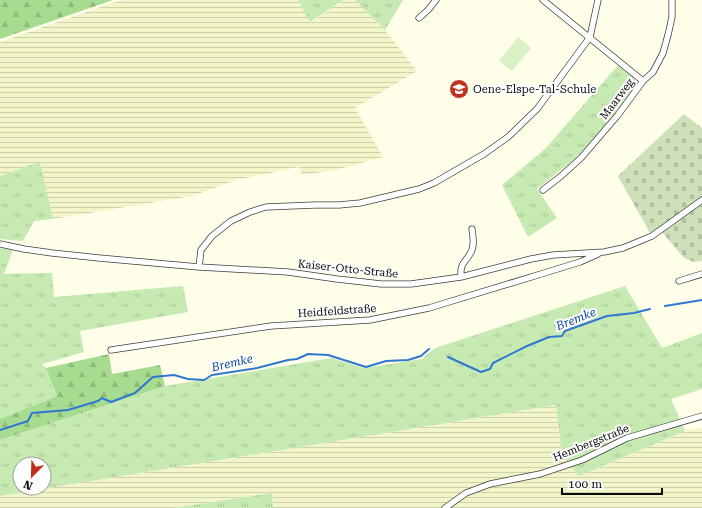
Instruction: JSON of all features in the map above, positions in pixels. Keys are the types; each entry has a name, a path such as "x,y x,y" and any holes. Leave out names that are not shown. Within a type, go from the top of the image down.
{"street":[{"path":"419,18 436,0"},
{"path":"543,0 643,81"},
{"path":"199,267 201,250 212,236 231,221 250,212 266,207 315,204 339,205 419,189 434,183 484,154 508,137 537,109 590,37 598,0"},
{"name":"Maarweg","path":"543,190 581,158 643,81 653,72 663,53 672,17 672,0"},
{"name":"Kaiser-Otto-Straße","path":"0,244 52,253 199,267 288,272 381,284 411,284 461,277 531,258 604,252 623,248 649,238 702,200"},
{"path":"461,277 461,266 470,254 473,247 472,229"},
{"name":"Heidfeldstraße","path":"111,350 271,326 370,320 429,308 580,262 604,252"},
{"path":"680,281 702,274"},
{"name":"Hembergstraße","path":"445,508 472,490 490,484 540,474 582,460 627,438 702,416"}],"green space":[{"path":"0,0 113,0 0,39"},
{"path":"121,0 298,0 311,22 343,0 355,0 385,30 417,71 355,108 383,157 336,170 302,175 299,167 236,180 192,196 53,219 40,163 0,176 0,42"},
{"path":"298,0 343,0 310,22"},
{"path":"355,0 403,0 385,30"},
{"path":"518,37 531,48 512,71 499,61"},
{"path":"618,65 634,78 636,86 579,155 537,189 557,218 528,237 502,185 546,148"},
{"path":"684,114 702,128 702,197 657,231 650,233 618,176"},
{"path":"40,162 53,219 34,221 23,241 0,239 0,176"},
{"path":"702,202 702,261 694,262 684,258 662,232"},
{"path":"0,248 13,250 4,274 52,273 54,297 183,286 188,312 80,331 84,352 42,364 46,368 57,396 0,419"},
{"path":"625,286 662,348 702,333 702,389 671,399 685,431 579,476 562,456 556,405 52,487 52,456 12,456 12,494 0,496 0,440 165,386 331,358 364,368 422,359 435,348"},
{"path":"109,354 112,374 160,365 165,386 0,440 0,419 57,396 46,368"},
{"path":"556,405 562,456 579,476 685,431 702,428 702,508 273,508 272,493 173,508 0,508 0,496 12,494 12,496 52,496 52,487"},
{"path":"272,493 273,508 173,508"}],"waterway":[{"name":"Bremke","path":"665,306 702,300"},
{"name":"Bremke","path":"448,357 481,372 490,369 493,363 527,346 549,337 562,336 565,331 607,316 634,313 650,309"},
{"name":"Bremke","path":"0,430 28,421 32,413 68,410 98,401 102,398 111,402 135,393 153,377 174,375 188,379 204,380 212,375 257,368 297,359 308,354 328,355 366,367 386,361 408,360 421,356 429,349"}],"place":[{"name":"Oene-Elspe-Tal-Schule","path":"459,89"}]}
